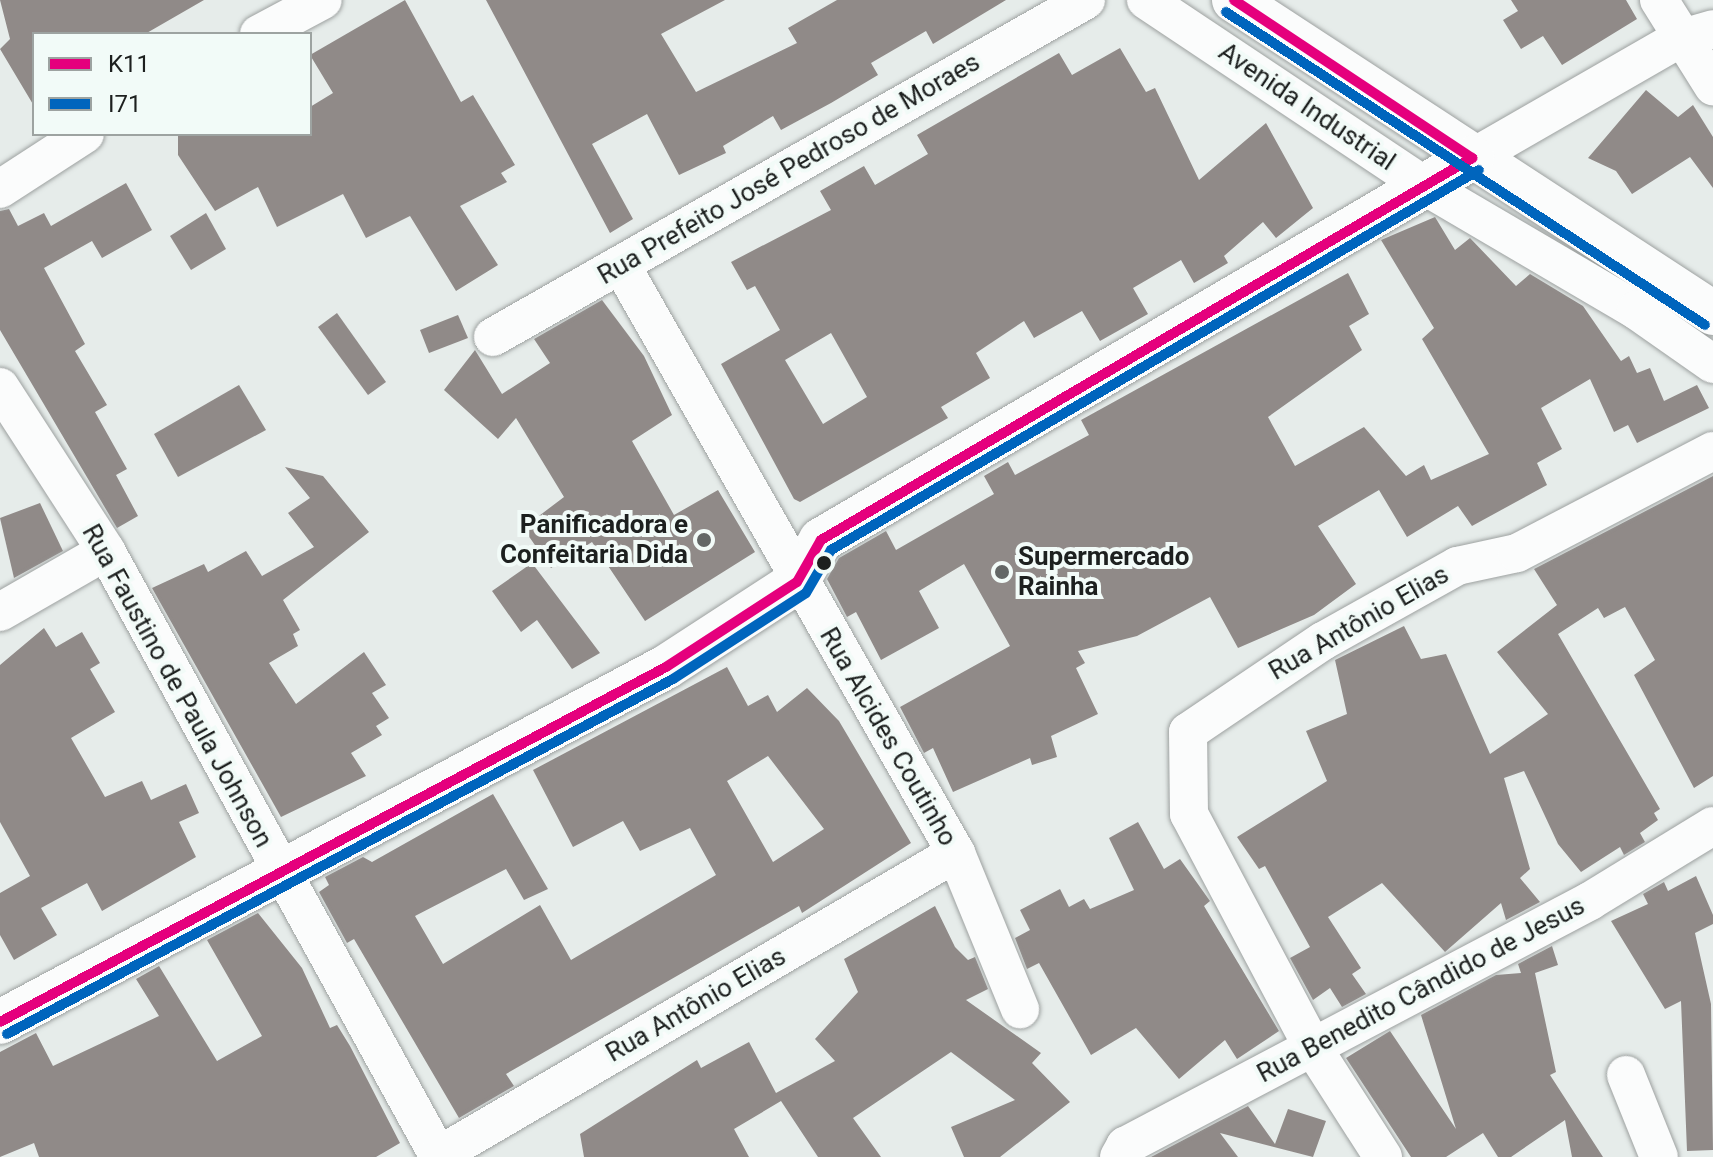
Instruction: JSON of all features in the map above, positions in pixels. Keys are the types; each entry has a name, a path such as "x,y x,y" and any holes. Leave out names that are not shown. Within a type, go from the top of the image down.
{"main road":[{"name":"Avenida Industrial","path":"1234,0 1713,313"},
{"path":"0,1022 666,667 797,582 821,540 1428,188 1472,158"}],"street":[{"path":"263,32 323,0"},
{"name":"Rua Prefeito José Pedroso de Moraes","path":"493,337 1086,0"},
{"name":"Avenida Industrial","path":"1146,0 1428,188 1636,310 1713,364"},
{"path":"1659,0 1696,34 1713,86"},
{"path":"1472,158 1696,34"},
{"path":"0,189 82,136"},
{"name":"Rua Alcides Coutinho","path":"621,265 797,582 956,853 1020,1009"},
{"name":"Rua Faustino de Paula Johnson","path":"0,387 106,551 438,1157"},
{"name":"Rua Antônio Elias","path":"1313,1048 1189,814 1188,732 1323,641 1457,566 1517,553 1713,451"},
{"path":"0,612 106,551"},
{"name":"Rua Benedito Cândido de Jesus","path":"1122,1151 1590,901 1713,826"},
{"name":"Rua Antônio Elias","path":"438,1157 956,853"},
{"path":"1313,1048 1383,1157"},
{"path":"1626,1075 1659,1157"}],"building":[{"path":"0,0 204,0 148,32 32,32 32,103 0,49 10,39"},
{"path":"405,0 461,102 473,95 515,165 501,173 507,182 460,206 498,265 456,291 410,216 366,238 343,194 277,227 258,187 215,211 178,155 178,136 312,136 312,106 333,93 312,54"},
{"path":"486,0 725,0 661,34 696,92 797,43 788,28 837,0 1006,0 933,44 926,31 871,63 878,75 831,103 781,130 773,116 723,146 726,153 679,175 647,114 592,144 633,219 610,233"},
{"path":"1511,0 1626,0 1637,19 1562,65 1543,36 1521,49 1503,20 1518,11"},
{"path":"1120,48 1146,92 1155,88 1199,180 1266,123 1313,208 1276,238 1263,222 1224,256 1228,263 1194,283 1181,260 1133,288 1148,314 1100,341 1082,311 1034,338 1024,321 976,353 990,378 941,407 948,418 800,502 794,499 721,364 780,330 755,286 747,290 731,262 831,210 820,191 864,166 875,185 928,154 917,135 1059,53 1072,75","holes":["831,333 867,397 823,424 785,360"]},
{"path":"1646,90 1678,117 1693,105 1713,137 1713,188 1690,157 1632,194 1616,171 1588,158"},
{"path":"126,183 152,230 102,258 92,241 44,268 85,344 75,351 107,405 95,412 127,469 116,475 138,516 117,528 0,330 0,211 9,209 18,226 44,213 51,226"},
{"path":"206,213 226,249 191,270 170,236"},
{"path":"1435,217 1455,250 1470,238 1516,286 1530,274 1583,306 1621,361 1629,356 1637,373 1650,368 1664,401 1697,385 1709,408 1637,443 1628,425 1614,432 1590,379 1541,408 1562,449 1537,463 1547,485 1472,526 1458,506 1407,537 1379,490 1318,526 1356,584 1314,615 1238,648 1210,597 1137,636 1078,651 1085,663 1076,668 1098,714 1051,736 1057,757 1032,765 1030,758 953,792 933,748 924,753 900,707 1010,646 964,564 919,591 939,628 881,660 856,612 847,617 827,579 839,558 886,531 896,550 994,494 984,476 1008,462 1015,475 1089,435 1081,420 1348,273 1369,314 1349,326 1362,350 1268,417 1295,466 1364,427 1406,476 1424,465 1431,480 1489,454 1422,339 1434,328 1381,240"},
{"path":"602,300 644,356 672,415 632,441 674,515 718,490 755,552 645,621 592,542 551,568 523,528 564,497 516,418 498,439 444,390 475,350 502,394 550,363 534,339"},
{"path":"337,313 386,382 368,395 318,327"},
{"path":"458,315 468,338 429,353 420,330"},
{"path":"239,385 266,430 178,477 154,434"},
{"path":"285,467 323,476 369,532 283,600 300,630 293,634 298,646 269,663 296,704 364,652 386,685 372,693 389,718 376,726 382,735 351,753 366,776 281,817 152,588 204,564 208,572 246,551 262,576 314,547 288,513 310,498"},
{"path":"1713,476 1713,776 1694,788 1634,675 1655,660 1625,607 1604,618 1598,608 1558,634 1660,809 1654,813 1658,820 1640,833 1645,842 1624,855 1620,847 1581,872 1558,844 1524,771 1504,778 1530,869 1520,878 1540,902 1506,920 1501,903 1445,952 1382,883 1328,917 1361,968 1352,974 1366,994 1342,1007 1330,988 1313,1000 1290,958 1310,947 1265,866 1259,869 1237,837 1327,781 1306,731 1347,714 1335,660 1404,626 1421,659 1446,654 1490,754 1548,714 1497,652 1557,605 1534,569"},
{"path":"40,503 63,551 14,578 0,518"},
{"path":"532,563 600,653 572,669 537,620 521,632 492,591"},
{"path":"44,628 56,647 82,632 100,663 90,669 115,712 71,738 105,797 142,781 151,800 186,784 199,813 179,822 196,857 102,911 87,883 41,908 57,935 14,960 0,935 0,893 30,876 0,822 0,665"},
{"path":"727,667 748,706 768,695 777,712 807,688 839,721 911,843 802,913 799,906 506,1074 514,1086 459,1118 354,939 347,943 319,892 329,885 325,877 363,857 372,862 493,794 548,889 524,900 506,869 415,916 443,964 540,905 571,960 716,875 690,828 640,851 623,821 573,847 533,770","holes":["768,756 824,829 773,862 727,781"]},
{"path":"1138,822 1164,869 1180,859 1210,901 1204,906 1279,1031 1237,1059 1225,1040 1179,1079 1136,1028 1091,1055 1039,963 1027,969 1015,938 1030,930 1020,910 1060,889 1069,907 1084,899 1090,909 1134,890 1109,838"},
{"path":"1696,876 1713,915 1713,924 1695,933 1711,1004 1713,1150 1687,1151 1681,1001 1665,1009 1611,921 1648,904 1643,894 1664,882 1668,891"},
{"path":"935,906 955,947 968,960 975,957 988,989 966,1000 1041,1053 1032,1063 1070,1102 1000,1157 964,1157 951,1127 1015,1100 951,1052 853,1118 881,1157 818,1157 781,1101 734,1129 749,1157 584,1157 580,1134 697,1060 701,1068 749,1042 776,1093 835,1061 815,1039 858,992 844,959"},
{"path":"258,913 302,968 330,1028 337,1025 350,1046 400,1143 376,1157 39,1157 34,1143 0,1157 0,1052 36,1033 53,1066 159,1016 136,979 159,966 217,1061 262,1036 207,940"},
{"path":"1552,946 1558,965 1535,973 1556,1072 1550,1075 1603,1157 1572,1157 1565,1120 1511,1157 1498,1157 1483,1133 1446,1157 1411,1157 1346,1058 1390,1031 1456,1129 1421,1015 1496,975 1521,973 1518,964"},
{"path":"1248,1106 1275,1144 1288,1109 1326,1121 1313,1157 1220,1133 1238,1157 1151,1157"}],"transit line":[{"name":"K11","path":"1234,0 1472,158"},
{"name":"I71","path":"1226,12 1705,325"},
{"name":"K11","path":"0,1022 666,667 797,582 821,540 1472,158"},
{"name":"I71","path":"7,1034 673,679 806,593 831,550 1479,170"}],"place":[{"name":"Panificadora e Confeitaria Dida","path":"704,540"},
{"name":"Supermercado Rainha","path":"1002,572"}]}
